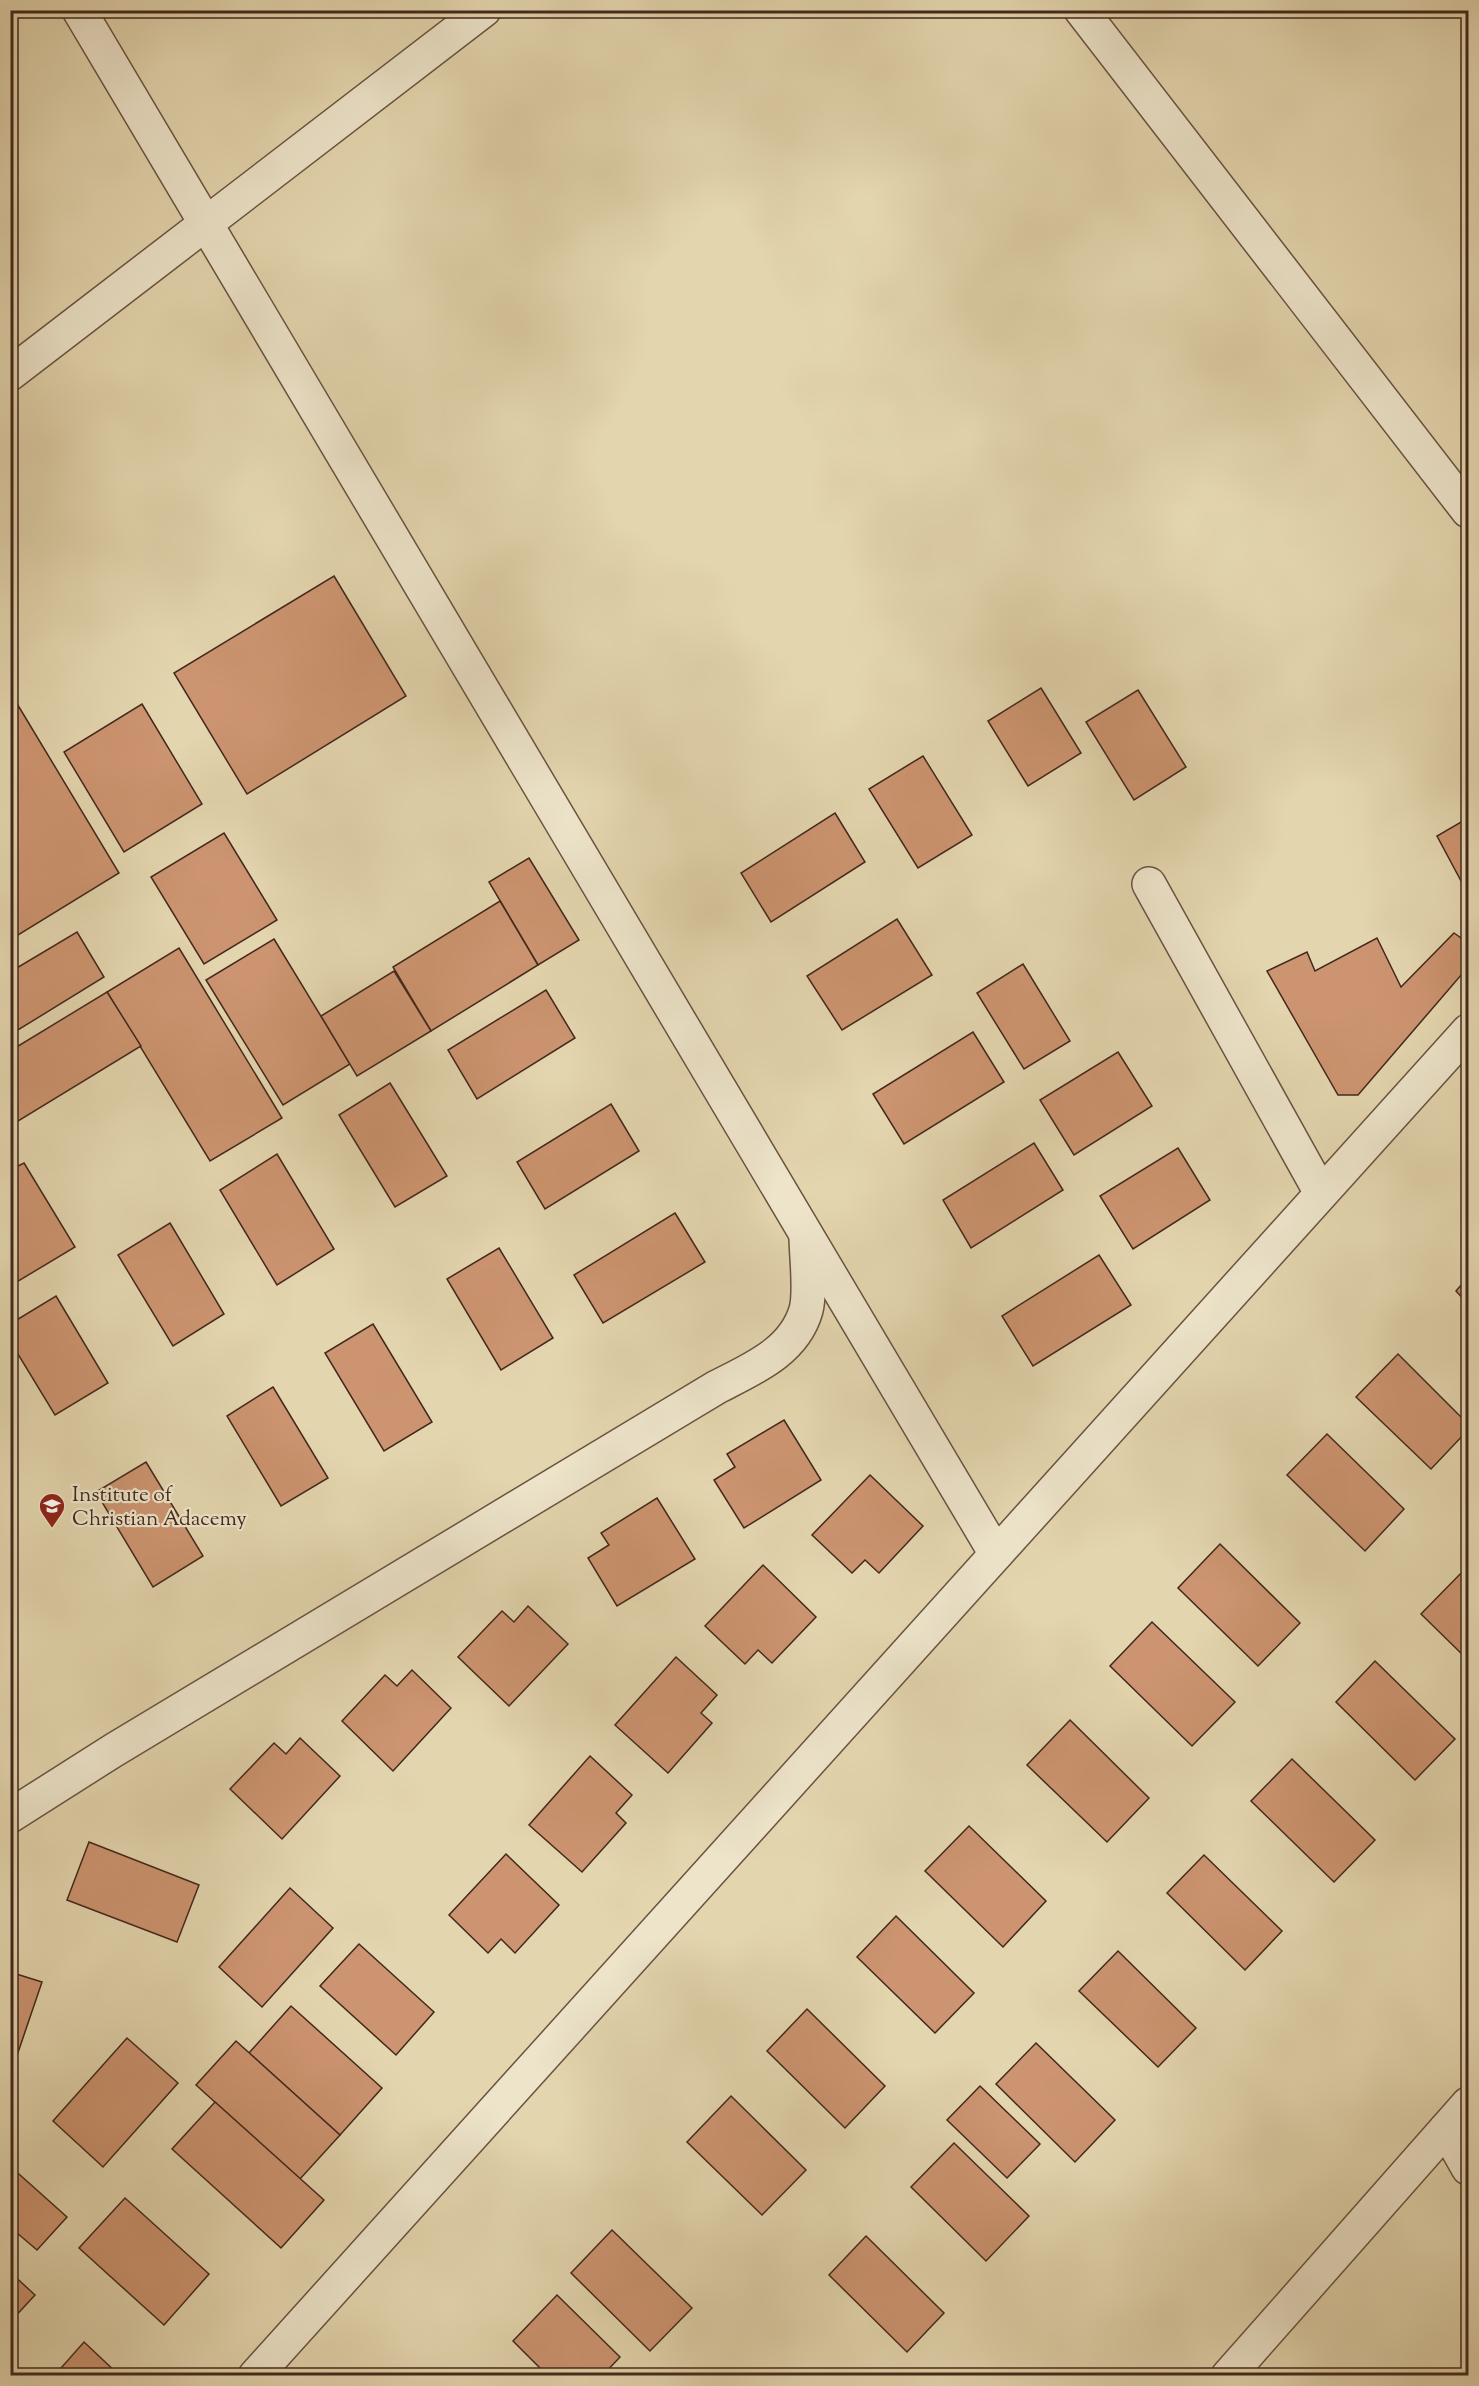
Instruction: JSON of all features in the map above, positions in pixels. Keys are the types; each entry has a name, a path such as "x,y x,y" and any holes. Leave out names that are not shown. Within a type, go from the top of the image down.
{"street":[{"path":"79,10 996,1554"},
{"path":"10,374 484,10"},
{"path":"1081,10 1468,511"},
{"path":"1149,884 1321,1193"},
{"path":"255,2376 1468,1030"},
{"path":"10,1816 114,1750 686,1405 765,1363 796,1335 807,1308 806,1233"},
{"path":"1228,2376 1468,2104"},
{"path":"1446,2129 1468,2168"}],"building":[{"path":"334,576 406,696 247,794 174,673"},
{"path":"1041,688 1081,753 1028,786 988,721"},
{"path":"1138,690 1186,767 1134,800 1086,722"},
{"path":"13,697 119,873 10,940 10,699"},
{"path":"142,704 202,804 124,852 64,752"},
{"path":"923,756 972,835 918,868 869,789"},
{"path":"835,813 865,862 771,922 741,873"},
{"path":"1468,818 1468,894 1437,836"},
{"path":"224,833 277,920 204,964 151,877"},
{"path":"529,858 579,940 538,965 489,882"},
{"path":"500,901 538,965 431,1031 393,967"},
{"path":"897,919 932,975 842,1030 807,976"},
{"path":"77,932 104,977 13,1033 10,1029 10,972"},
{"path":"1454,933 1468,943 1468,967 1358,1095 1338,1095 1267,971 1307,952 1315,971 1377,938 1401,987"},
{"path":"274,939 350,1064 283,1105 206,980"},
{"path":"179,948 282,1118 210,1161 107,992"},
{"path":"1023,964 1070,1041 1024,1069 977,993"},
{"path":"394,971 431,1031 357,1076 321,1016"},
{"path":"546,990 575,1038 477,1099 448,1050"},
{"path":"107,992 141,1046 10,1126 10,1051"},
{"path":"973,1032 1004,1082 904,1144 873,1094"},
{"path":"1118,1052 1152,1106 1074,1155 1040,1100"},
{"path":"390,1083 447,1176 395,1207 339,1115"},
{"path":"611,1104 639,1151 545,1209 517,1162"},
{"path":"1034,1143 1063,1190 971,1248 943,1200"},
{"path":"1178,1148 1210,1200 1133,1249 1100,1196"},
{"path":"277,1154 334,1249 277,1285 220,1190"},
{"path":"24,1163 75,1247 10,1286 10,1170"},
{"path":"675,1213 705,1262 603,1323 574,1275"},
{"path":"170,1223 224,1314 173,1346 118,1255"},
{"path":"499,1248 553,1338 501,1370 447,1279"},
{"path":"1099,1255 1131,1305 1033,1366 1002,1316"},
{"path":"1468,1277 1468,1304 1456,1291"},
{"path":"56,1296 108,1383 55,1415 10,1341 10,1324"},
{"path":"373,1324 432,1422 384,1451 325,1353"},
{"path":"1398,1354 1468,1424 1468,1430 1431,1469 1356,1397"},
{"path":"273,1387 328,1478 281,1506 227,1416"},
{"path":"784,1420 821,1480 744,1528 714,1480 735,1467 727,1454"},
{"path":"1327,1434 1404,1509 1365,1551 1287,1475"},
{"path":"146,1462 203,1556 153,1587 96,1492"},
{"path":"870,1475 923,1526 879,1573 865,1560 852,1573 812,1535"},
{"path":"657,1498 695,1559 617,1606 588,1558 609,1545 601,1533"},
{"path":"1220,1544 1300,1623 1258,1666 1178,1588"},
{"path":"763,1565 816,1617 772,1663 758,1650 745,1664 705,1626"},
{"path":"1468,1568 1468,1660 1421,1614"},
{"path":"528,1606 568,1644 509,1706 458,1657 502,1611 514,1622"},
{"path":"1152,1622 1235,1702 1192,1746 1110,1666"},
{"path":"676,1657 717,1695 701,1713 712,1723 668,1773 615,1725"},
{"path":"1375,1661 1455,1739 1415,1780 1336,1702"},
{"path":"412,1670 451,1708 393,1771 342,1721 385,1675 397,1686"},
{"path":"1070,1720 1149,1798 1107,1842 1027,1765"},
{"path":"300,1738 340,1776 282,1839 230,1789 274,1743 286,1754"},
{"path":"590,1756 632,1795 616,1813 626,1823 582,1872 529,1825"},
{"path":"1292,1759 1375,1840 1334,1882 1251,1801"},
{"path":"969,1826 1046,1901 1003,1947 925,1871"},
{"path":"89,1842 199,1885 177,1942 67,1900"},
{"path":"506,1854 559,1905 515,1953 501,1939 488,1953 449,1915"},
{"path":"1204,1855 1282,1931 1245,1970 1167,1893"},
{"path":"290,1888 333,1928 262,2007 219,1967"},
{"path":"896,1916 974,1993 935,2033 857,1957"},
{"path":"359,1944 434,2012 396,2055 320,1986"},
{"path":"1118,1951 1196,2028 1158,2067 1079,1991"},
{"path":"10,1972 42,1982 10,2076"},
{"path":"291,2006 382,2088 340,2135 249,2053"},
{"path":"807,2009 885,2086 845,2128 767,2051"},
{"path":"127,2038 178,2083 103,2167 53,2121"},
{"path":"236,2041 340,2135 300,2179 196,2085"},
{"path":"1036,2043 1115,2120 1075,2162 996,2084"},
{"path":"980,2086 1040,2144 1007,2178 947,2120"},
{"path":"731,2096 806,2170 762,2215 687,2142"},
{"path":"215,2102 324,2200 281,2248 172,2149"},
{"path":"954,2143 1029,2216 986,2261 911,2187"},
{"path":"10,2166 67,2217 37,2250 10,2227"},
{"path":"125,2198 209,2274 164,2325 79,2248"},
{"path":"612,2230 692,2308 650,2351 571,2273"},
{"path":"866,2236 944,2313 907,2352 829,2275"},
{"path":"10,2272 35,2295 10,2322"},
{"path":"557,2295 620,2357 602,2376 548,2376 513,2341"},
{"path":"84,2342 120,2376 54,2376"}],"place":[{"name":"Institute of Christian Adacemy","path":"52,1529"}]}
